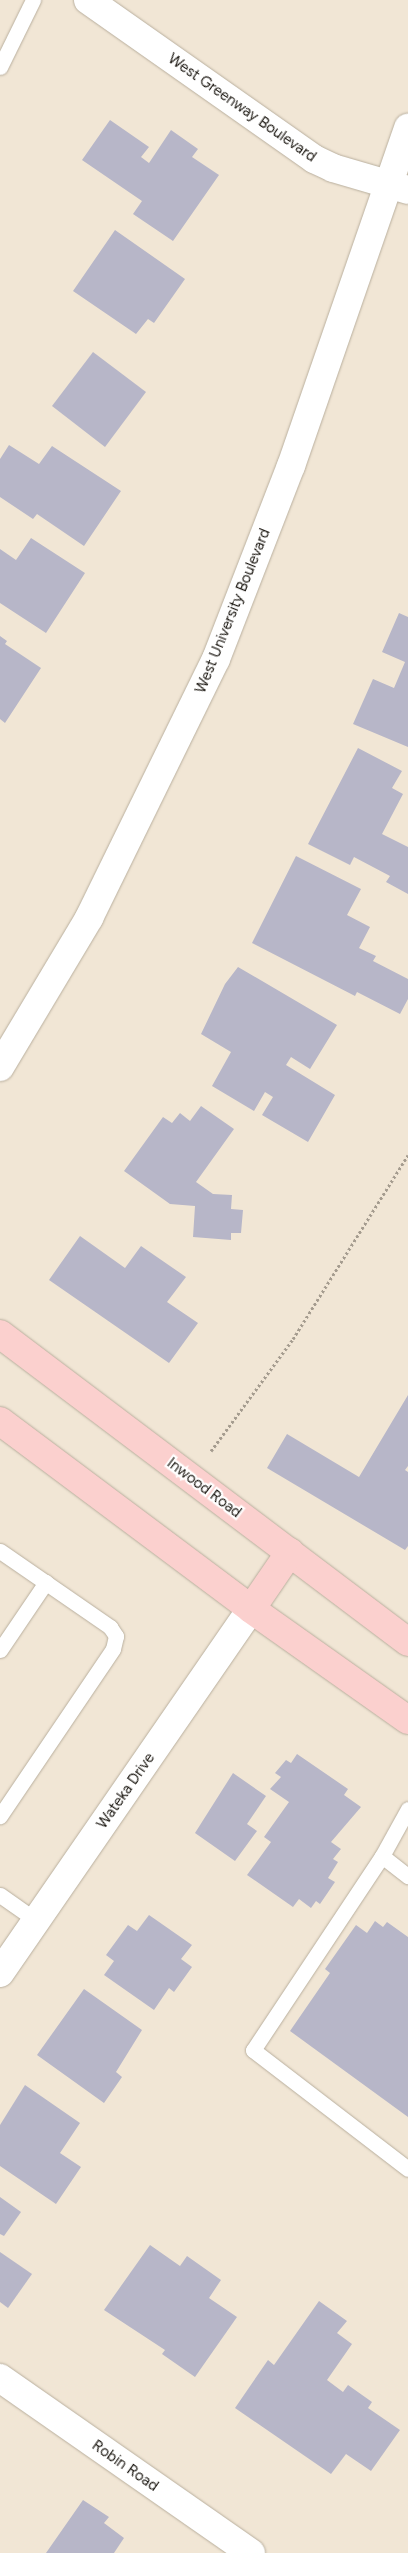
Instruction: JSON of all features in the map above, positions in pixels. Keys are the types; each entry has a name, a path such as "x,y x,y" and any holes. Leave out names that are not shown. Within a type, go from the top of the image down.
{"main road":[{"name":"Inwood Road","path":"0,1334 408,1642"},
{"path":"0,1421 251,1609 408,1720"},
{"path":"251,1609 290,1552"}],"street":[{"name":"West Greenway Boulevard","path":"88,0 314,159 333,168 398,187"},
{"name":"West University Boulevard","path":"0,1067 89,918 216,659 398,187 408,128"},
{"name":"Wateka Drive","path":"0,1973 251,1609"},
{"name":"Robin Road","path":"0,2378 247,2552"}],"lane":[{"path":"0,67 33,0"},
{"path":"0,1550 110,1627 116,1636 114,1643 0,1816"},
{"path":"0,1650 46,1582"},
{"path":"408,1809 382,1856 253,2050 408,2169"},
{"path":"382,1856 408,1876"},
{"path":"0,1895 37,1921"}],"path":[{"path":"208,1456 293,1338 408,1155"}],"building":[{"path":"110,120 149,147 141,157 149,163 171,130 198,149 192,157 219,175 173,241 133,214 142,201 82,160"},
{"path":"115,230 185,279 154,323 148,319 136,334 73,291"},
{"path":"93,352 146,392 105,447 52,406"},
{"path":"9,445 39,464 52,446 121,491 84,546 37,514 33,519 0,497 0,459"},
{"path":"31,538 85,573 46,633 0,603 0,549 16,560"},
{"path":"399,613 408,617 408,747 353,724 373,679 394,688 405,662 382,652"},
{"path":"0,636 7,641 5,644 41,668 5,723 0,719"},
{"path":"358,748 402,771 392,788 403,794 382,834 408,847 408,894 386,882 390,876 354,857 350,865 308,844"},
{"path":"296,856 361,889 347,915 370,927 359,948 376,956 373,961 408,979 408,999 400,1014 357,992 355,996 252,943"},
{"path":"238,967 337,1025 310,1069 291,1057 286,1065 335,1095 308,1142 262,1115 273,1097 265,1092 254,1111 212,1086 231,1052 201,1034 225,984"},
{"path":"201,1106 234,1129 196,1182 213,1194 232,1195 231,1209 243,1210 241,1233 231,1233 231,1240 193,1237 195,1206 170,1204 124,1171 163,1117 172,1123 180,1113 190,1121"},
{"path":"80,1236 125,1268 141,1246 186,1277 167,1302 198,1323 169,1363 49,1280"},
{"path":"408,1395 408,1466 405,1470 408,1472 408,1546 405,1550 267,1468 287,1434 359,1477"},
{"path":"297,1754 348,1789 344,1795 361,1807 331,1842 341,1849 333,1859 338,1862 328,1878 335,1882 320,1904 316,1901 311,1908 299,1899 293,1907 247,1875 271,1842 264,1837 289,1802 270,1789 281,1777 275,1773 286,1760 291,1763"},
{"path":"233,1773 266,1796 247,1824 257,1831 235,1861 195,1833"},
{"path":"149,1915 192,1945 181,1959 192,1967 174,1992 169,1988 154,2010 104,1975 114,1961 106,1955 128,1925 137,1931"},
{"path":"375,1921 383,1927 387,1922 408,1937 408,2117 290,2031 330,1973 325,1969 356,1925 367,1933"},
{"path":"84,1989 142,2030 116,2072 122,2077 104,2103 37,2055"},
{"path":"25,2085 80,2123 60,2153 81,2167 56,2204 0,2166 0,2125"},
{"path":"0,2197 21,2212 4,2236 0,2234"},
{"path":"150,2245 180,2266 187,2256 221,2280 209,2298 237,2317 195,2377 162,2354 165,2350 104,2310"},
{"path":"0,2252 32,2274 8,2308 0,2302"},
{"path":"319,2301 347,2321 337,2333 352,2344 327,2380 343,2392 348,2385 372,2402 368,2408 400,2430 371,2471 346,2454 331,2474 235,2408 268,2360 274,2365"},
{"path":"83,2500 109,2517 104,2523 124,2538 114,2553 46,2553"}]}
